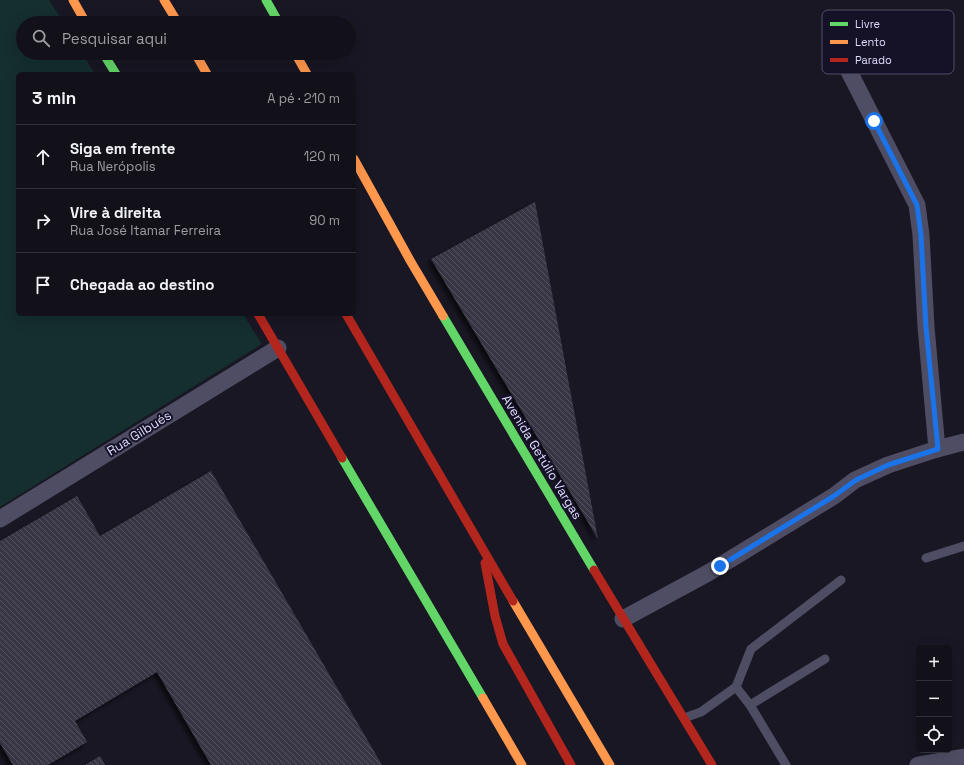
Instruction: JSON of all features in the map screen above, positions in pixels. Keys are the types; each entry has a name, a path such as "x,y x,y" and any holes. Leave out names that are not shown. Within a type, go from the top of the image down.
{"main road":[{"path":"73,0 82,16"},
{"path":"164,0 174,16"},
{"path":"266,0 275,16"},
{"path":"107,60 115,72"},
{"path":"199,60 206,72"},
{"path":"299,60 306,72"},
{"name":"Avenida Getúlio Vargas","path":"356,164 411,262 623,619 712,765"},
{"path":"259,316 522,765"},
{"path":"347,316 610,765"},
{"path":"482,548 495,616 503,644 571,765"}],"street":[{"path":"850,74 917,205 921,235 926,327 938,449"},
{"name":"Rua Gilbués","path":"0,518 278,348"},
{"path":"623,619 708,573 834,496 856,480 888,465 964,442"},
{"path":"918,765 964,758"}],"lane":[{"path":"926,558 964,546"},
{"path":"684,718 701,712 736,687 751,649 841,580"},
{"path":"750,706 824,660"},
{"path":"736,687 750,706 786,765"}],"green space":[{"path":"0,0 49,0 59,16 16,16 16,60 86,60 94,72 16,72 16,316 244,316 262,344 0,507"}],"building":[{"path":"535,202 598,539 431,259"},
{"path":"211,471 382,765 211,765 157,672 75,721 87,742 48,765 13,765 0,743 0,541 77,496 100,536"},
{"path":"100,756 105,765 85,765"}],"traffic: fast":[{"path":"266,0 275,16"},
{"path":"107,60 115,72"},
{"path":"443,316 594,570"},
{"path":"342,458 483,698"}],"traffic: slow":[{"path":"73,0 82,16"},
{"path":"164,0 174,16"},
{"path":"199,60 206,72"},
{"path":"299,60 306,72"},
{"path":"356,163 443,316"},
{"path":"513,601 610,765"},
{"path":"483,698 522,765"}],"traffic: jam":[{"path":"259,316 342,458"},
{"path":"347,316 513,601"},
{"path":"485,563 495,616 503,644 571,765"},
{"path":"594,570 712,765"}],"route":[{"path":"720,566 834,496 856,480 888,465 938,449 926,327 921,235 917,205 874,121"}]}
